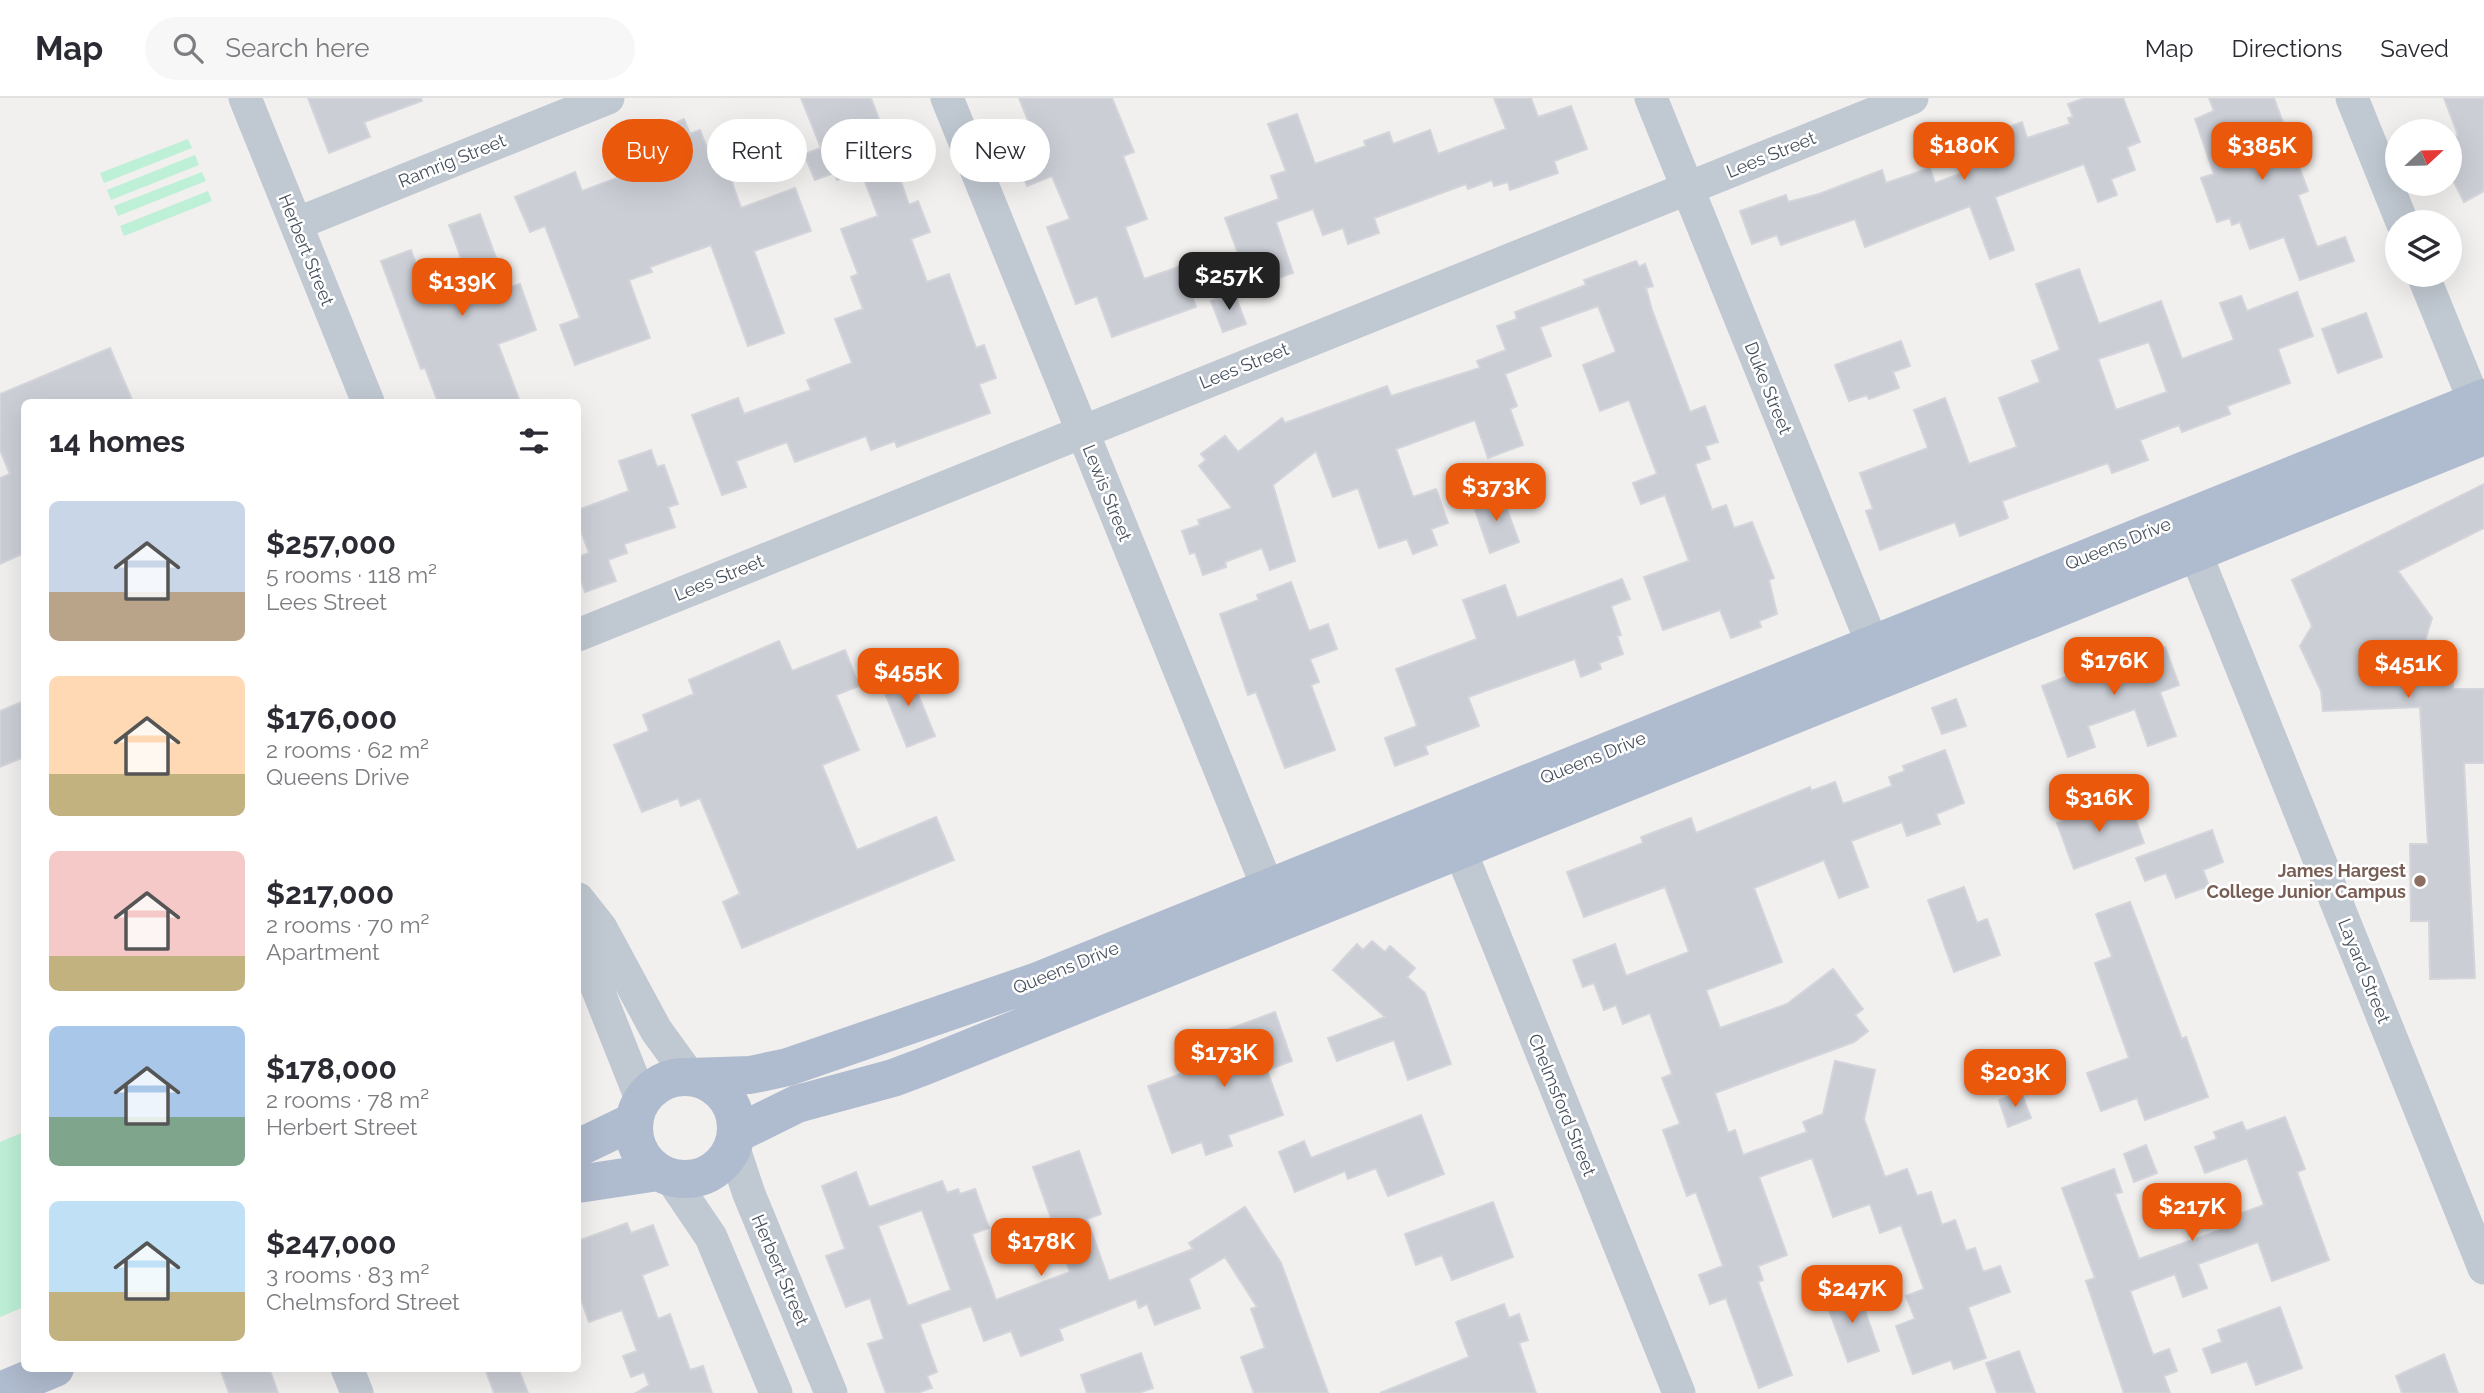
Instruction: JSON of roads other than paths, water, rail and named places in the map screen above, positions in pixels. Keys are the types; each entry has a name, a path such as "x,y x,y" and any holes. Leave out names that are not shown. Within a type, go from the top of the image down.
{"main road":[{"name":"Queens Drive","path":"1879,661 2196,554 2482,415"},
{"name":"Queens Drive","path":"734,1140 797,1104 893,1078 925,1066 1453,833 1879,661 2182,519 2482,415"},
{"name":"Queens Drive","path":"690,1077 757,1074 838,1051 1035,982 1268,888 1453,833"},
{"name":"Herbert Street","path":"690,1077 719,1090 735,1118 734,1140"},
{"path":"581,1146 638,1111 657,1085 667,1080 690,1077"},
{"path":"638,1111 638,1150 665,1175"},
{"path":"581,1184 665,1175 699,1178 722,1164 734,1140"},
{"path":"0,1391 45,1372"}],"street":[{"name":"Herbert Street","path":"245,98 367,399"},
{"name":"Ramrig Street","path":"296,224 608,98"},
{"name":"Lewis Street","path":"947,98 1268,888"},
{"name":"Duke Street","path":"1651,98 1879,661"},
{"name":"Lees Street","path":"581,634 1912,98"},
{"path":"2351,98 2397,210"},
{"path":"2428,287 2482,415"},
{"name":"Layard Street","path":"2182,519 2484,1268"},
{"name":"Chelmsford Street","path":"1453,833 1679,1393"},
{"name":"Herbert Street","path":"581,903 601,928 656,1030 690,1077"},
{"path":"581,949 638,1111"},
{"name":"Herbert Street","path":"734,1140 752,1202 831,1393"},
{"path":"665,1175 716,1247 776,1393"},
{"path":"349,1372 357,1393"}],"place":[{"name":"James Hargest College Junior Campus","path":"2420,881"}]}
